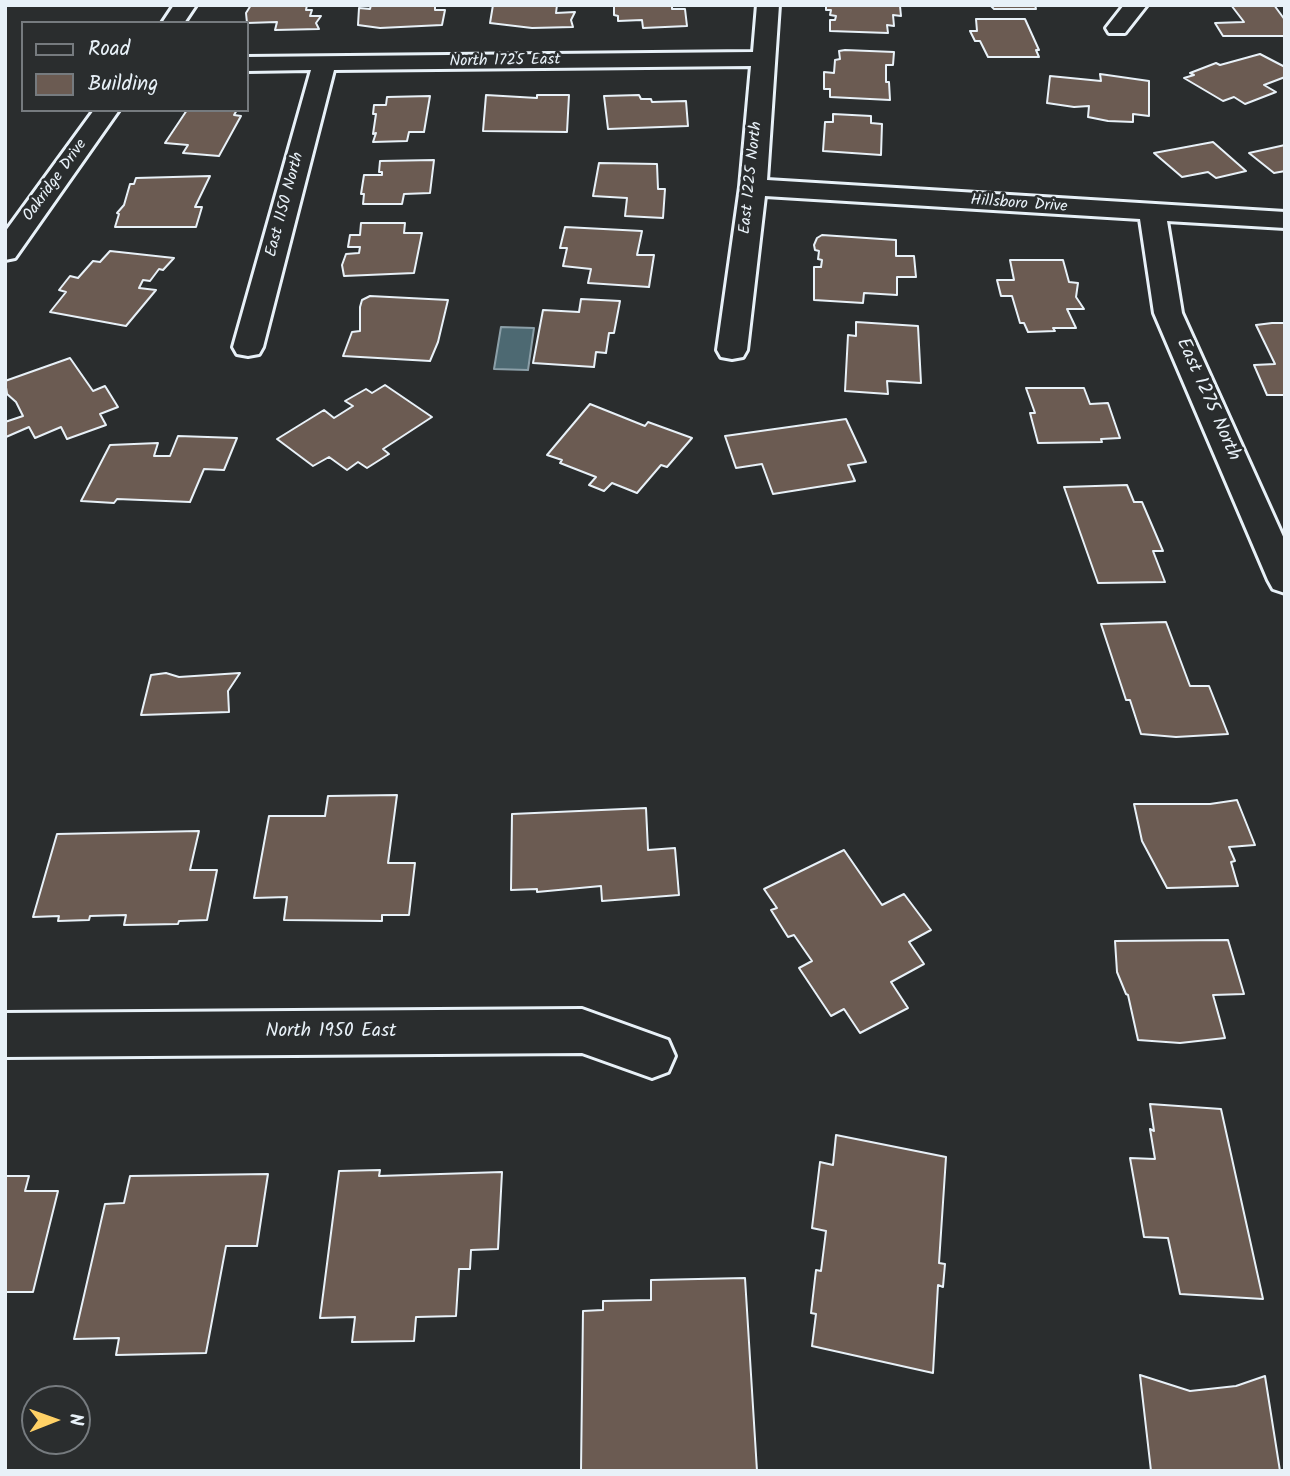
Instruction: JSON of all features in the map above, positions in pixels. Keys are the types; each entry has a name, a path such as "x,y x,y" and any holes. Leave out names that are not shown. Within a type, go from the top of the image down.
{"street":[{"path":"174,21 185,5"},
{"name":"East 1225 North","path":"732,350 753,187 768,5"},
{"path":"1117,28 1136,5"},
{"name":"North 1725 East","path":"248,64 763,59"},
{"name":"East 1150 North","path":"248,347 324,64"},
{"name":"Oakridge Drive","path":"5,252 106,112"},
{"name":"Hillsboro Drive","path":"753,187 1285,220"},
{"name":"East 1275 North","path":"1152,213 1168,313 1282,568"},
{"name":"North 1950 East","path":"5,1035 582,1031 652,1056"}],"water":[{"path":"501,327 534,328 528,370 494,369"}],"building":[{"path":"251,5 307,5 306,10 312,10 310,16 321,16 316,23 319,29 275,30 277,22 248,23 246,13"},
{"path":"371,5 435,5 435,10 445,10 442,25 380,28 358,25 359,8 370,9"},
{"path":"493,5 557,5 556,13 575,12 571,20 573,27 532,28 490,23"},
{"path":"614,5 672,5 672,9 685,9 687,26 643,28 642,20 618,21 618,16 614,15"},
{"path":"826,5 900,6 901,16 893,15 894,26 887,25 888,33 830,31 830,20 835,20 836,16 830,15 831,10 826,10"},
{"path":"990,5 1035,5 1036,9 994,9"},
{"path":"1231,5 1274,5 1285,20 1285,36 1223,36 1215,23 1244,22"},
{"path":"976,19 1025,19 1039,50 1036,50 1039,57 988,57 980,41 975,41 970,31 977,31"},
{"path":"839,51 894,52 893,65 886,65 890,100 830,97 830,89 824,89 824,72 834,73 835,60 840,59"},
{"path":"1260,54 1285,67 1285,77 1264,85 1276,92 1245,104 1234,97 1223,101 1184,78 1216,63 1220,65"},
{"path":"1100,74 1149,81 1149,116 1133,114 1133,122 1108,121 1088,117 1089,106 1047,103 1050,76 1101,81"},
{"path":"486,95 537,98 537,95 569,95 567,132 483,131"},
{"path":"639,95 641,99 651,99 652,102 686,101 688,126 608,129 604,96"},
{"path":"430,96 424,132 409,132 407,141 373,142 376,133 373,134 376,114 373,114 374,105 386,105 387,97"},
{"path":"186,112 236,112 234,115 241,116 219,156 183,153 188,145 165,143"},
{"path":"833,114 871,116 871,123 882,124 881,155 823,151 825,122 833,122"},
{"path":"1213,142 1246,171 1216,178 1208,172 1182,177 1154,153"},
{"path":"1285,145 1285,171 1274,173 1249,153"},
{"path":"434,160 430,193 404,194 402,204 363,204 364,194 361,194 364,175 382,175 382,172 379,172 380,161"},
{"path":"599,163 657,164 658,189 665,189 663,218 625,216 627,198 593,196"},
{"path":"210,176 195,207 202,207 196,227 115,227 119,214 117,213 124,205 130,184 134,184 136,178"},
{"path":"361,223 405,223 404,233 422,233 414,273 344,276 342,265 346,254 359,253 360,247 348,247 350,235 360,235"},
{"path":"565,227 642,231 637,255 654,255 649,287 588,283 591,269 563,266 567,248 560,248"},
{"path":"822,235 896,240 896,256 914,256 916,277 897,277 897,295 864,293 863,303 814,300 814,267 821,267 822,260 818,259 819,251 815,250 814,245"},
{"path":"110,251 174,258 163,270 159,269 150,281 143,280 139,288 156,290 126,326 50,312 66,292 59,290 70,276 78,278 93,261 100,262"},
{"path":"1010,260 1063,260 1069,282 1078,283 1076,297 1084,309 1067,309 1076,328 1028,332 1024,323 1020,323 1012,296 1001,296 997,280 1014,280"},
{"path":"370,296 448,300 438,342 430,361 343,356 352,332 360,331 362,300"},
{"path":"581,299 620,301 614,333 609,333 606,353 596,352 594,367 533,363 543,310 579,312"},
{"path":"856,322 918,326 921,383 887,381 888,394 845,391 848,335 856,336"},
{"path":"1285,323 1285,395 1267,395 1254,365 1275,364 1256,325"},
{"path":"70,358 93,391 105,386 118,407 100,414 106,425 67,439 61,427 35,438 29,427 6,437 5,422 23,416 16,402 7,394 5,381"},
{"path":"385,385 432,417 383,449 389,454 367,468 358,462 347,470 329,457 313,466 277,439 324,410 334,418 353,406 345,401 366,389 372,393"},
{"path":"1026,388 1084,388 1090,404 1108,403 1120,438 1101,439 1102,442 1038,443 1030,413 1035,413"},
{"path":"590,404 645,426 648,422 692,438 667,467 661,465 637,493 612,483 604,491 589,485 596,477 547,455"},
{"path":"846,419 866,462 848,465 855,481 773,494 762,464 736,468 725,436"},
{"path":"178,436 237,438 224,470 204,469 190,502 117,499 114,503 81,501 110,445 158,443 154,456 170,456"},
{"path":"1127,485 1134,502 1142,502 1163,551 1153,551 1165,582 1098,583 1064,487"},
{"path":"1166,622 1190,686 1209,686 1228,734 1176,737 1141,734 1130,700 1126,700 1101,624"},
{"path":"166,673 179,677 240,673 228,691 229,712 141,715 151,675"},
{"path":"397,795 388,863 415,863 409,915 382,915 382,921 284,920 287,897 254,898 269,816 325,816 328,796"},
{"path":"1237,800 1255,845 1229,847 1235,861 1231,862 1238,886 1167,888 1142,841 1134,804 1210,804"},
{"path":"646,808 648,850 675,848 679,895 602,901 601,886 537,892 537,889 511,890 512,814"},
{"path":"199,831 190,870 217,870 207,920 179,921 178,924 124,925 126,915 90,916 89,920 58,921 59,916 33,917 57,834"},
{"path":"844,850 882,905 904,894 931,930 909,942 924,964 891,982 908,1008 860,1033 844,1009 831,1016 799,968 812,961 794,935 788,937 771,910 777,908 764,889"},
{"path":"1228,940 1244,994 1213,995 1225,1038 1180,1043 1138,1040 1128,995 1117,972 1115,941"},
{"path":"1150,1104 1221,1109 1263,1299 1180,1294 1168,1238 1144,1237 1130,1158 1155,1159 1150,1129 1154,1131"},
{"path":"836,1135 946,1157 939,1263 945,1264 943,1287 938,1285 933,1373 812,1346 816,1314 811,1313 816,1270 821,1271 826,1231 812,1228 820,1162 833,1165"},
{"path":"380,1170 379,1176 502,1172 498,1249 471,1250 470,1269 459,1269 456,1316 416,1317 414,1341 352,1342 355,1317 320,1318 339,1171"},
{"path":"268,1174 257,1246 226,1246 206,1353 116,1355 119,1338 74,1339 105,1204 124,1203 130,1176"},
{"path":"5,1176 29,1176 25,1191 58,1191 33,1292 5,1292"},
{"path":"745,1278 757,1471 581,1471 583,1311 603,1310 603,1301 651,1300 651,1280"},
{"path":"1140,1375 1190,1391 1236,1386 1265,1376 1280,1471 1151,1471"}]}
